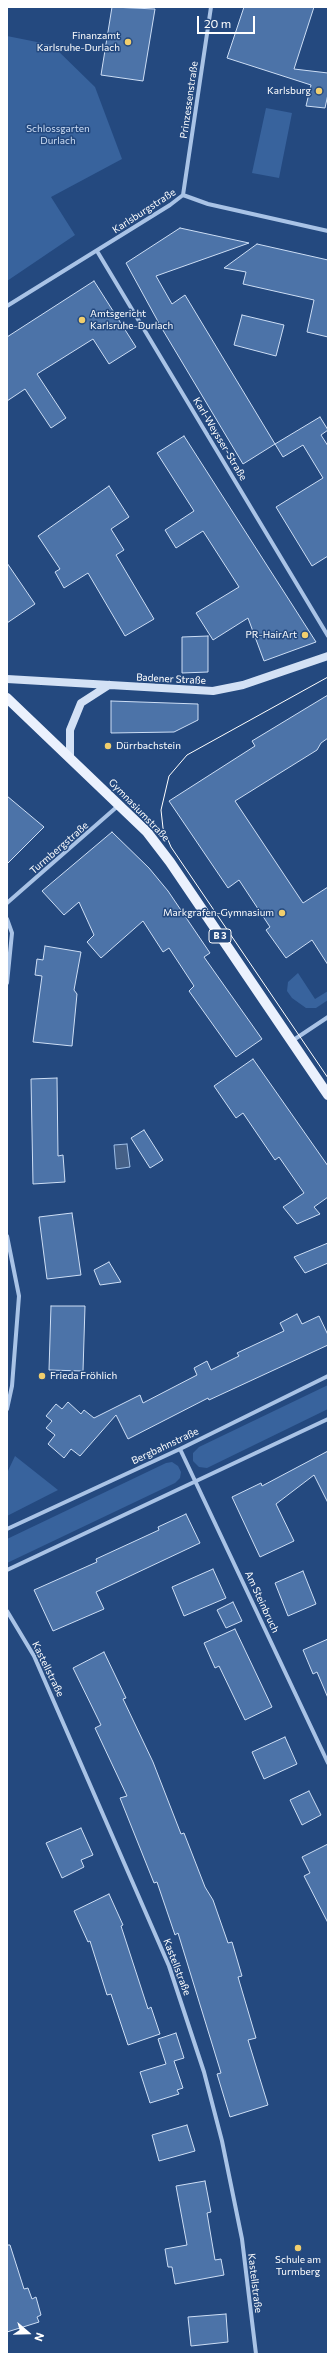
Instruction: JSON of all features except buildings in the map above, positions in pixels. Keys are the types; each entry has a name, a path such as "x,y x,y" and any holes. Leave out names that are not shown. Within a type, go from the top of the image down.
{"main road":[{"name":"Badener Straße","path":"7,679 213,691 243,685 328,656"},
{"path":"70,757 70,730 81,703 109,685"},
{"name":"Gymnasiumstraße","path":"7,698 120,805 146,832 170,862 328,1095"}],"street":[{"name":"Prinzessenstraße","path":"183,195 211,7"},
{"name":"Karlsburgstraße","path":"7,306 97,251 183,195 208,204 328,231"},
{"name":"Karl-Weysser-Straße","path":"97,251 328,636"},
{"name":"Turmbergstraße","path":"7,902 120,805"},
{"path":"7,919 12,933 7,983"},
{"path":"292,1041 328,1017"},
{"path":"7,1236 19,1296 12,1386 7,1409"},
{"name":"Bergbahnstraße","path":"7,1529 180,1448 328,1376"},
{"path":"7,1570 328,1419"},
{"name":"Am Steinbruch","path":"180,1448 328,1763"},
{"name":"Kastellstraße","path":"7,1610 34,1656 169,1966 204,2072 222,2141 242,2240 256,2354"}],"green space":[{"name":"Schlossgarten Durlach","path":"7,36 52,45 95,87 122,159 51,197 75,235 7,281"},
{"path":"266,108 292,113 279,178 252,173"},
{"path":"298,973 315,999 328,991 328,1000 316,1008 306,1008 292,998 287,991 288,982"},
{"path":"328,1385 328,1409 207,1468 199,1467 193,1461 193,1453 199,1447"},
{"path":"15,1456 58,1490 7,1516 7,1473"},
{"path":"172,1462 178,1466 181,1472 180,1478 175,1483 7,1563 7,1539 166,1463"}],"shaded area":[{"path":"127,1144 130,1167 116,1169 114,1145"}],"tram line":[{"path":"328,677 187,755 169,776 161,810 163,828 171,847 328,1078"}],"place":[{"name":"Finanzamt Karlsruhe-Durlach","path":"128,42"},
{"name":"Karlsburg","path":"319,91"},
{"name":"Amtsgericht Karlsruhe-Durlach","path":"82,320"},
{"name":"PR-HairArt","path":"305,635"},
{"name":"Dürrbachstein","path":"108,746"},
{"name":"Markgrafen-Gymnasium","path":"282,913"},
{"name":"Frieda Fröhlich","path":"42,1376"},
{"name":"Schule am Turmberg","path":"298,2248"}]}
